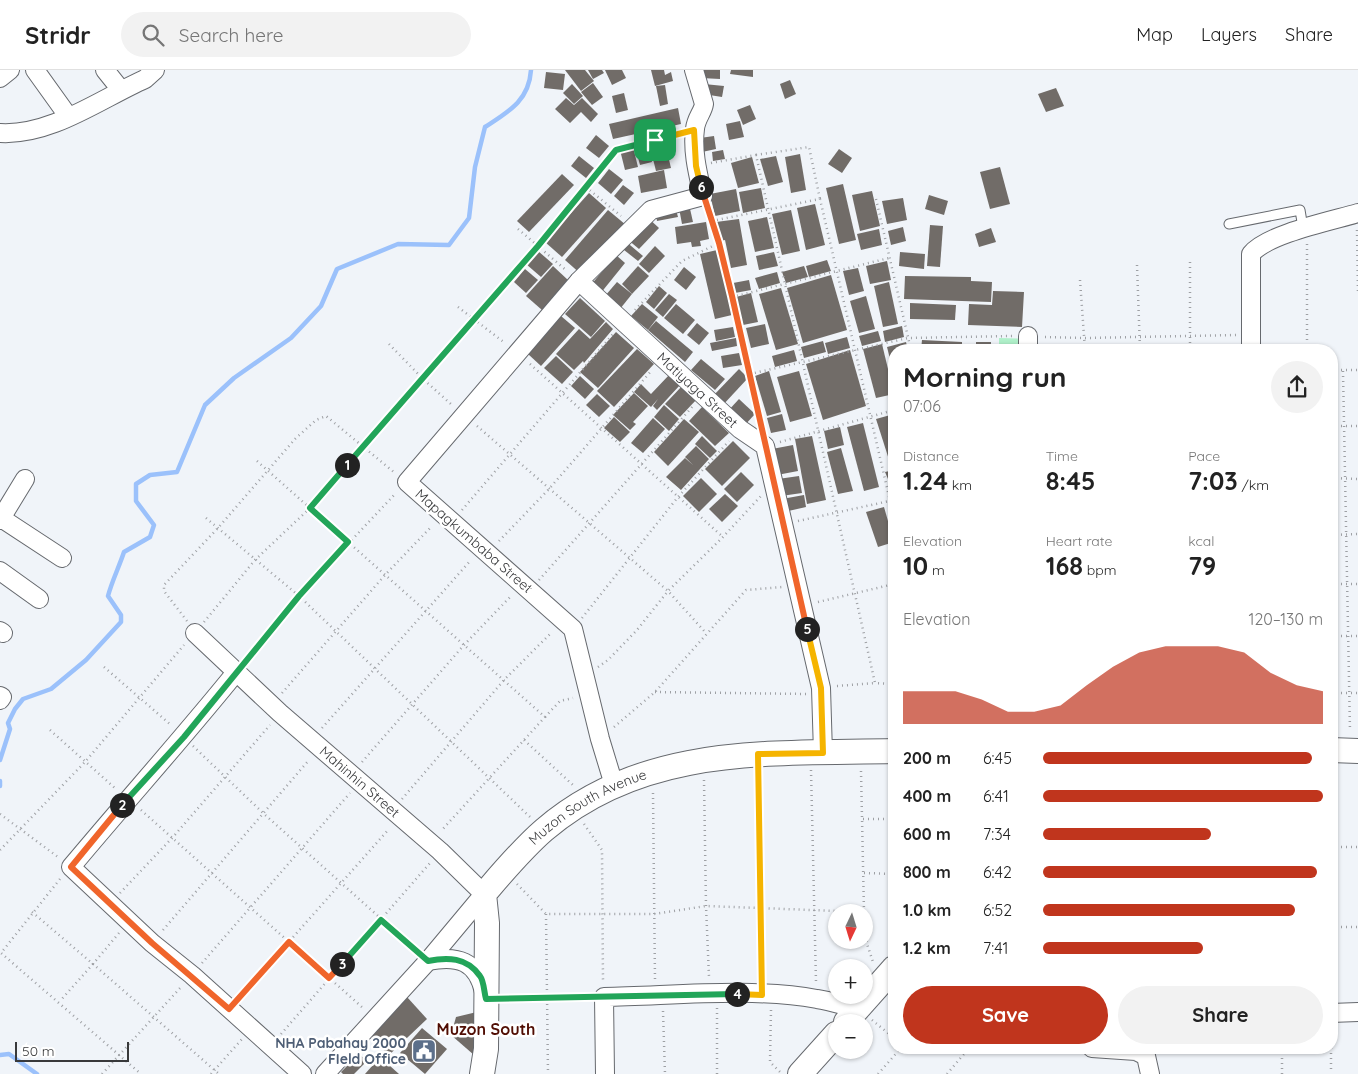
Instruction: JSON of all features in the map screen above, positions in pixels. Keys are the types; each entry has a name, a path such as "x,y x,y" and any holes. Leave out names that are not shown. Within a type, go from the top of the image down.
{"street":[{"path":"0,78 10,70"},
{"path":"35,70 68,116"},
{"path":"105,70 121,90"},
{"path":"0,133 22,134 68,116 145,79 155,70"},
{"path":"694,70 704,104 698,115 694,130 696,166 703,196"},
{"name":"Mapagkumbaba Street","path":"568,625 407,482 519,354 579,281 651,210 703,196"},
{"path":"1251,342 1251,254 1257,247 1305,228 1357,213"},
{"name":"Matiyaga Street","path":"579,281 664,357 740,429 764,446"},
{"path":"764,446 821,691 817,753"},
{"path":"25,479 1,519 62,558"},
{"path":"0,571 39,599"},
{"path":"568,625 614,785"},
{"name":"Mahinhin Street","path":"195,633 276,709 435,847 484,894"},
{"path":"237,671 184,737 128,798 71,867 152,943 192,975 302,1074"},
{"path":"0,696 2,697 0,700"},
{"name":"Muzon South Avenue","path":"484,894 543,831 580,804 614,785 653,771 704,759 758,754 888,751"},
{"path":"325,1074 376,1020 484,894"},
{"path":"482,1074 486,1050 487,924 484,894"},
{"path":"428,961 448,957 468,965 480,976 486,999"},
{"path":"854,1014 887,976"},
{"path":"605,1074 604,997 717,994 766,995 817,999 848,1014"},
{"path":"1338,1013 1358,1012"},
{"path":"800,1074 828,1043"},
{"path":"1142,1054 1146,1056 1150,1074"}],"lane":[{"path":"1229,224 1300,210 1305,228"}],"path":[{"path":"0,850 85,762 255,560 310,508 361,447 538,246 616,150 694,130"},
{"path":"696,166 809,147 869,416 888,485"},
{"path":"756,155 875,683"},
{"path":"586,187 634,227"},
{"path":"703,196 719,243 732,296 764,446 888,411"},
{"path":"712,222 820,199"},
{"path":"876,199 910,344"},
{"path":"1357,213 1358,294"},
{"path":"1305,228 1306,344"},
{"path":"518,229 579,281"},
{"path":"111,903 226,777 335,631 385,575 448,518 510,455 624,321 682,261 719,243"},
{"path":"732,296 785,285 889,258"},
{"path":"1190,262 1190,344"},
{"path":"1137,265 1140,344"},
{"path":"1080,280 1085,344"},
{"path":"458,307 519,354 723,537"},
{"path":"750,374 908,338 1028,343 1085,338 1140,338 1190,335 1251,342"},
{"path":"389,344 422,378 668,591 706,633"},
{"path":"152,943 263,813 375,669 426,611 549,489 664,357"},
{"path":"1338,370 1358,370"},
{"path":"1343,370 1350,694 1346,750"},
{"path":"102,1074 192,975 302,848 412,704 464,645 526,587 589,523 703,394"},
{"path":"195,633 163,588 309,426 324,416 407,482 348,542 299,596 237,671"},
{"path":"1338,426 1358,426"},
{"path":"229,1009 341,884 451,742 504,680 568,625 629,558 678,496 740,429"},
{"path":"257,461 545,717"},
{"path":"1338,478 1358,478"},
{"path":"582,673 598,667 608,660 637,630 668,591 723,537 765,491 775,489"},
{"path":"783,524 888,501"},
{"path":"206,518 299,596 543,831"},
{"path":"1338,535 1358,534"},
{"path":"1338,584 1358,584"},
{"path":"600,739 655,692 746,590 796,585"},
{"path":"802,606 888,585"},
{"path":"1338,636 1358,636"},
{"path":"104,668 184,737 263,813 428,961"},
{"path":"655,692 821,691 875,683 888,684"},
{"path":"1338,693 1358,694"},
{"path":"271,1046 381,920 489,778 560,701 588,694"},
{"path":"50,730 173,837 210,873 376,1020"},
{"path":"486,999 604,997 602,850 580,804 524,740"},
{"path":"860,752 864,904"},
{"path":"817,753 813,910 817,999"},
{"path":"758,754 762,908 770,1062 783,1074"},
{"path":"704,759 706,906 710,991 717,994 717,1074"},
{"path":"653,771 654,914 665,1074"},
{"path":"0,814 71,867 1,952 60,1001 140,1074"},
{"path":"863,819 888,819"},
{"path":"1338,847 1358,846"},
{"path":"505,870 546,914 548,1074"},
{"path":"864,873 888,874"},
{"path":"546,914 654,914 706,906 828,911"},
{"path":"32,912 219,1074"},
{"path":"60,1001 130,921"},
{"path":"1338,926 1358,926"},
{"path":"870,949 887,976"},
{"path":"873,1027 888,1035"},
{"path":"211,1074 251,1029"},
{"path":"878,1074 895,1054"},
{"path":"947,1074 965,1054"},
{"path":"1282,1054 1282,1074"},
{"path":"1331,1054 1331,1073"}],"green space":[{"path":"999,338 1033,339 1033,344 999,344"}],"building":[{"path":"565,70 585,70 594,81 581,91"},
{"path":"588,70 602,70 604,73 593,79"},
{"path":"605,70 622,70 626,78 612,85"},
{"path":"651,70 664,70 665,75 671,72 673,81 655,86"},
{"path":"702,70 720,70 720,79 701,78"},
{"path":"731,70 753,70 753,77 730,74"},
{"path":"546,72 565,74 563,90 544,88"},
{"path":"790,80 796,94 785,99 780,84"},
{"path":"593,83 603,97 592,105 581,92"},
{"path":"572,84 583,96 574,104 563,93"},
{"path":"704,84 724,86 722,97 703,94"},
{"path":"665,85 668,104 660,106 656,86"},
{"path":"1056,88 1064,106 1046,112 1038,94"},
{"path":"624,93 628,110 616,113 612,96"},
{"path":"566,98 574,105 582,98 598,114 591,122 581,112 570,123 555,109"},
{"path":"750,105 756,119 743,125 737,110"},
{"path":"678,108 681,124 613,139 609,124"},
{"path":"740,121 744,137 729,140 726,124"},
{"path":"596,135 609,146 599,158 586,148"},
{"path":"714,136 716,149 702,152 700,138"},
{"path":"664,139 671,168 656,171 649,143"},
{"path":"633,147 638,167 625,170 620,150"},
{"path":"648,147 652,162 640,165 636,150"},
{"path":"839,149 852,158 842,173 828,164"},
{"path":"723,150 725,159 713,161 712,152"},
{"path":"800,154 806,190 791,193 785,157"},
{"path":"579,156 594,168 586,178 571,166"},
{"path":"776,156 783,182 768,186 760,159"},
{"path":"752,157 759,183 738,188 731,163"},
{"path":"1000,167 1010,204 990,209 980,172"},
{"path":"609,169 623,180 611,194 598,183"},
{"path":"664,170 667,188 641,193 638,176"},
{"path":"562,174 574,185 529,232 517,221"},
{"path":"843,184 856,240 839,244 826,188"},
{"path":"623,185 634,193 624,205 614,196"},
{"path":"761,188 765,208 743,213 739,192"},
{"path":"736,189 740,211 715,216 710,194"},
{"path":"872,191 880,226 860,231 852,195"},
{"path":"589,193 606,208 562,257 545,242"},
{"path":"929,195 948,201 944,215 925,209"},
{"path":"903,198 907,220 887,224 882,201"},
{"path":"688,200 693,222 682,224 678,203"},
{"path":"815,204 825,245 806,250 797,208"},
{"path":"675,206 678,217 657,221 655,211"},
{"path":"608,210 626,225 582,275 565,260"},
{"path":"791,210 800,251 782,255 772,214"},
{"path":"647,217 659,228 639,249 627,239"},
{"path":"767,217 774,248 755,252 748,221"},
{"path":"739,219 747,265 731,268 725,240 721,241 716,222"},
{"path":"706,222 709,239 700,241 701,246 692,247 691,242 677,244 675,227"},
{"path":"930,225 943,226 940,267 927,266"},
{"path":"903,227 906,241 891,245 888,231"},
{"path":"991,228 996,242 979,247 975,234"},
{"path":"879,229 882,245 861,250 857,234"},
{"path":"624,240 643,256 638,261 619,246"},
{"path":"655,246 665,256 649,273 639,264"},
{"path":"717,250 732,315 715,319 700,254"},
{"path":"538,251 553,264 541,277 526,264"},
{"path":"774,252 778,266 759,270 756,256"},
{"path":"900,252 925,254 924,269 899,266"},
{"path":"616,255 625,263 600,294 590,286"},
{"path":"827,260 831,271 809,277 806,266"},
{"path":"887,261 891,280 870,284 866,266"},
{"path":"553,266 569,281 542,310 526,296"},
{"path":"638,266 649,276 632,294 622,284"},
{"path":"804,266 808,277 786,283 782,272"},
{"path":"684,267 696,277 686,290 674,280"},
{"path":"858,268 864,291 849,295 843,271"},
{"path":"525,269 538,280 526,293 514,282"},
{"path":"777,272 780,283 759,289 755,278"},
{"path":"831,275 847,330 803,343 787,288"},
{"path":"905,276 971,277 971,281 992,282 991,302 904,299"},
{"path":"749,280 751,290 735,293 733,283"},
{"path":"617,282 632,294 620,309 605,296"},
{"path":"889,282 898,324 883,327 874,286"},
{"path":"659,286 667,293 654,309 646,302"},
{"path":"781,288 798,344 776,350 759,294"},
{"path":"993,291 1024,292 1022,327 968,325 969,304 992,305"},
{"path":"751,293 758,322 743,325 736,297"},
{"path":"669,294 677,300 663,317 655,310"},
{"path":"866,296 875,329 859,333 850,301"},
{"path":"580,298 605,321 591,337 565,314"},
{"path":"910,303 956,305 955,320 910,319"},
{"path":"642,304 658,317 648,330 631,316"},
{"path":"676,304 695,320 683,334 664,318"},
{"path":"561,316 575,328 541,366 528,354"},
{"path":"656,321 693,352 685,362 648,330"},
{"path":"606,322 613,329 584,363 583,361 574,370 556,354 579,329 590,339"},
{"path":"697,323 709,333 699,345 687,335"},
{"path":"765,324 769,344 751,348 746,328"},
{"path":"902,326 904,337 885,342 883,331"},
{"path":"733,327 735,337 716,341 714,330"},
{"path":"878,331 881,341 862,346 859,336"},
{"path":"616,332 634,348 598,388 580,372"},
{"path":"847,337 850,348 828,354 825,343"},
{"path":"736,338 737,346 712,351 710,343"},
{"path":"922,340 962,342 962,344 922,344"},
{"path":"823,341 826,352 804,358 801,347"},
{"path":"976,342 991,342 991,344 976,344"},
{"path":"882,344 888,369 888,395 876,398 863,349"},
{"path":"637,349 654,364 614,407 597,391"},
{"path":"794,350 797,361 775,367 772,356"},
{"path":"850,350 866,406 823,420 806,364"},
{"path":"739,353 742,365 723,368 721,356"},
{"path":"556,356 573,372 562,384 544,368"},
{"path":"701,359 725,379 715,390 691,370"},
{"path":"739,369 748,378 722,406 712,397"},
{"path":"769,371 781,412 767,416 755,376"},
{"path":"799,371 812,416 790,422 777,377"},
{"path":"669,375 680,385 657,410 653,406 658,399 651,407 634,392 641,384 651,394"},
{"path":"580,376 594,389 585,399 571,386"},
{"path":"683,385 697,399 680,417 665,404"},
{"path":"634,393 648,406 633,422 636,424 630,430 613,415"},
{"path":"597,394 610,406 599,417 586,405"},
{"path":"739,399 755,414 744,426 727,412"},
{"path":"664,405 679,419 669,431 654,417"},
{"path":"702,407 729,433 715,446 689,421"},
{"path":"782,414 786,430 771,433 767,418"},
{"path":"888,416 888,456 876,419"},
{"path":"614,417 630,432 620,442 604,428"},
{"path":"653,418 665,429 643,453 631,443"},
{"path":"684,419 699,432 668,466 654,452"},
{"path":"863,423 879,487 864,491 847,427"},
{"path":"840,427 844,445 828,449 824,431"},
{"path":"702,436 717,451 710,458 695,444"},
{"path":"812,436 826,500 807,504 795,439"},
{"path":"733,441 750,458 722,486 705,469"},
{"path":"793,445 798,471 777,475 772,449"},
{"path":"696,446 709,459 681,490 666,477 685,458 693,465 685,457"},
{"path":"841,448 853,491 838,494 827,452"},
{"path":"741,472 754,485 737,502 724,489"},
{"path":"799,476 802,493 781,496 778,479"},
{"path":"701,478 717,494 699,512 683,496"},
{"path":"725,494 738,506 722,522 709,509"},
{"path":"804,495 806,507 784,512 782,499"},
{"path":"884,507 888,521 888,544 878,547 866,512"},
{"path":"407,997 427,1019 389,1055 368,1036"},
{"path":"481,1011 474,1055 451,1035 456,1017"},
{"path":"422,1028 447,1049 425,1074 400,1053"},
{"path":"359,1054 367,1061 354,1074 343,1074 341,1072"},
{"path":"380,1057 399,1074 365,1074"}],"waterway":[{"path":"0,760 10,729 8,723 23,699 51,689 86,660 121,622 121,615 108,596 111,585 124,552 150,537 154,525 136,501 136,484 150,475 177,472 205,405 234,378 291,338 321,306 337,269 398,244 449,245 469,218 475,167 485,127 509,111 522,98 531,70"},
{"path":"0,781 0,786"},
{"path":"0,1055 9,1054 37,1074"}],"place":[{"name":"NHA Pabahay 2000 FIeld Office","path":"424,1051"}],"district":[{"name":"Muzon South","path":"486,1029"}],"route":[{"path":"694,130 696,166 703,196 719,243 732,296 764,446 821,688 823,753 758,754 762,995 708,993 656,996 486,999 480,976 468,965 448,957 428,961 381,920 329,978 289,942 229,1009 192,975 152,943 71,867 128,798 184,737 299,596 348,542 310,508 361,447 538,246 616,150 655,140 694,130"}]}
